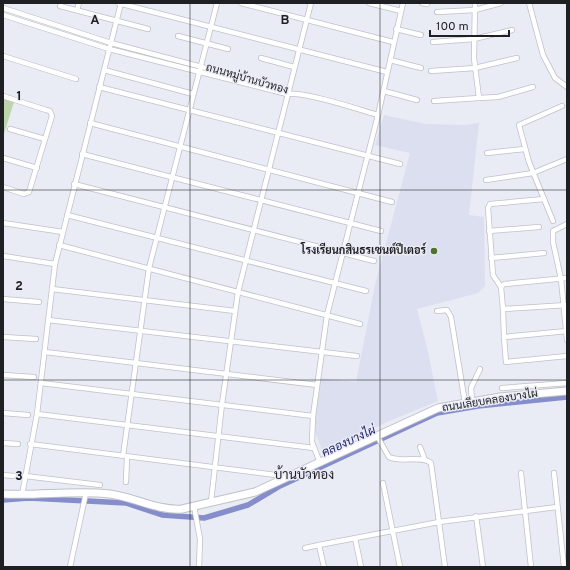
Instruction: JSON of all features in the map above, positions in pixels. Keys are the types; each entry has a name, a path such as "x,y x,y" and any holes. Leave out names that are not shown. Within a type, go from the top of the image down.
{"street":[{"path":"77,10 79,3"},
{"path":"22,495 30,444 37,414 55,264 120,3 387,72"},
{"path":"126,482 125,456 127,425 143,300 149,268 188,110 217,3"},
{"path":"241,3 393,42"},
{"path":"211,502 222,404 238,292 260,200 311,3"},
{"path":"369,3 401,11"},
{"path":"320,463 314,448 313,416 327,315 384,91 393,42 403,3"},
{"path":"475,3 474,39 478,98"},
{"path":"437,12 475,10 501,3"},
{"path":"529,3 543,56 555,78 567,87"},
{"path":"60,6 148,29"},
{"name":"ถนนหมู่บ้านบัวทอง","path":"3,8 111,43 200,66 288,92"},
{"name":"ถนนหมู่บ้านบัวทอง","path":"3,15 109,49 199,72 294,93 378,115"},
{"path":"396,29 421,35"},
{"path":"433,42 474,39 512,30"},
{"path":"178,36 228,49"},
{"path":"3,56 76,79"},
{"path":"261,58 294,66"},
{"path":"431,71 475,68 517,58"},
{"path":"390,60 421,68"},
{"path":"104,70 193,94"},
{"path":"99,87 400,164"},
{"path":"434,101 498,97 533,87"},
{"path":"384,91 417,100"},
{"path":"3,96 50,111 52,116 28,194 3,187"},
{"path":"553,221 533,173 519,125 562,106"},
{"path":"90,123 392,202"},
{"path":"10,129 45,139"},
{"path":"487,153 525,149"},
{"path":"82,154 381,231"},
{"path":"3,158 37,168"},
{"path":"486,180 533,173 567,159"},
{"path":"74,184 374,261"},
{"path":"544,199 490,204 488,208 493,276 501,287 506,362 567,356"},
{"path":"67,215 366,291"},
{"path":"3,223 63,232"},
{"path":"567,224 553,231 553,242 566,305 567,340"},
{"path":"489,230 539,227"},
{"path":"59,245 360,324"},
{"path":"491,258 544,253"},
{"path":"3,256 55,264"},
{"path":"501,287 504,284 567,278"},
{"path":"52,289 235,311"},
{"path":"3,299 39,302"},
{"path":"503,309 566,305"},
{"path":"437,312 447,310 451,317 468,402"},
{"path":"48,320 357,356"},
{"path":"504,337 567,331"},
{"path":"3,337 36,339"},
{"path":"45,352 317,385"},
{"path":"468,402 471,388 480,369"},
{"path":"3,375 34,377"},
{"path":"502,388 567,382"},
{"path":"41,383 313,416"},
{"name":"ถนนเลียบคลองบางไผ่","path":"3,494 124,496 170,509 182,509 255,492 378,438 438,408 468,402 567,391"},
{"path":"3,413 28,415"},
{"path":"37,414 314,448"},
{"path":"378,438 384,451 394,459 430,461 432,465 445,567"},
{"path":"3,443 18,444"},
{"path":"30,444 276,475"},
{"path":"420,447 425,460"},
{"path":"521,473 531,567"},
{"path":"554,473 564,567"},
{"path":"3,475 14,476"},
{"path":"25,476 100,485"},
{"path":"383,483 400,567"},
{"path":"70,567 86,495"},
{"path":"194,506 200,545 199,567"},
{"path":"305,548 439,522 476,516 557,507"},
{"path":"476,516 482,567"},
{"path":"355,538 361,567"},
{"path":"319,545 324,567"}],"shaded area":[{"name":"โรงเรียนกสินธรเซนต์ปีเตอร์","path":"384,115 426,124 465,125 479,123 469,215 484,217 485,286 478,293 417,309 438,401 387,422 323,453 314,429 321,378 356,382 375,285 410,153 375,145"}],"green space":[{"path":"3,99 14,102 3,137"}],"waterway":[{"name":"คลองบางไผ่","path":"3,500 29,498 126,503 162,515 204,518 248,505 280,486 437,413 478,406 567,397"}],"place":[{"name":"โรงเรียนกสินธรเซนต์ปีเตอร์","path":"434,251"}],"district":[{"name":"บ้านบัวทอง","path":"304,476"}]}
